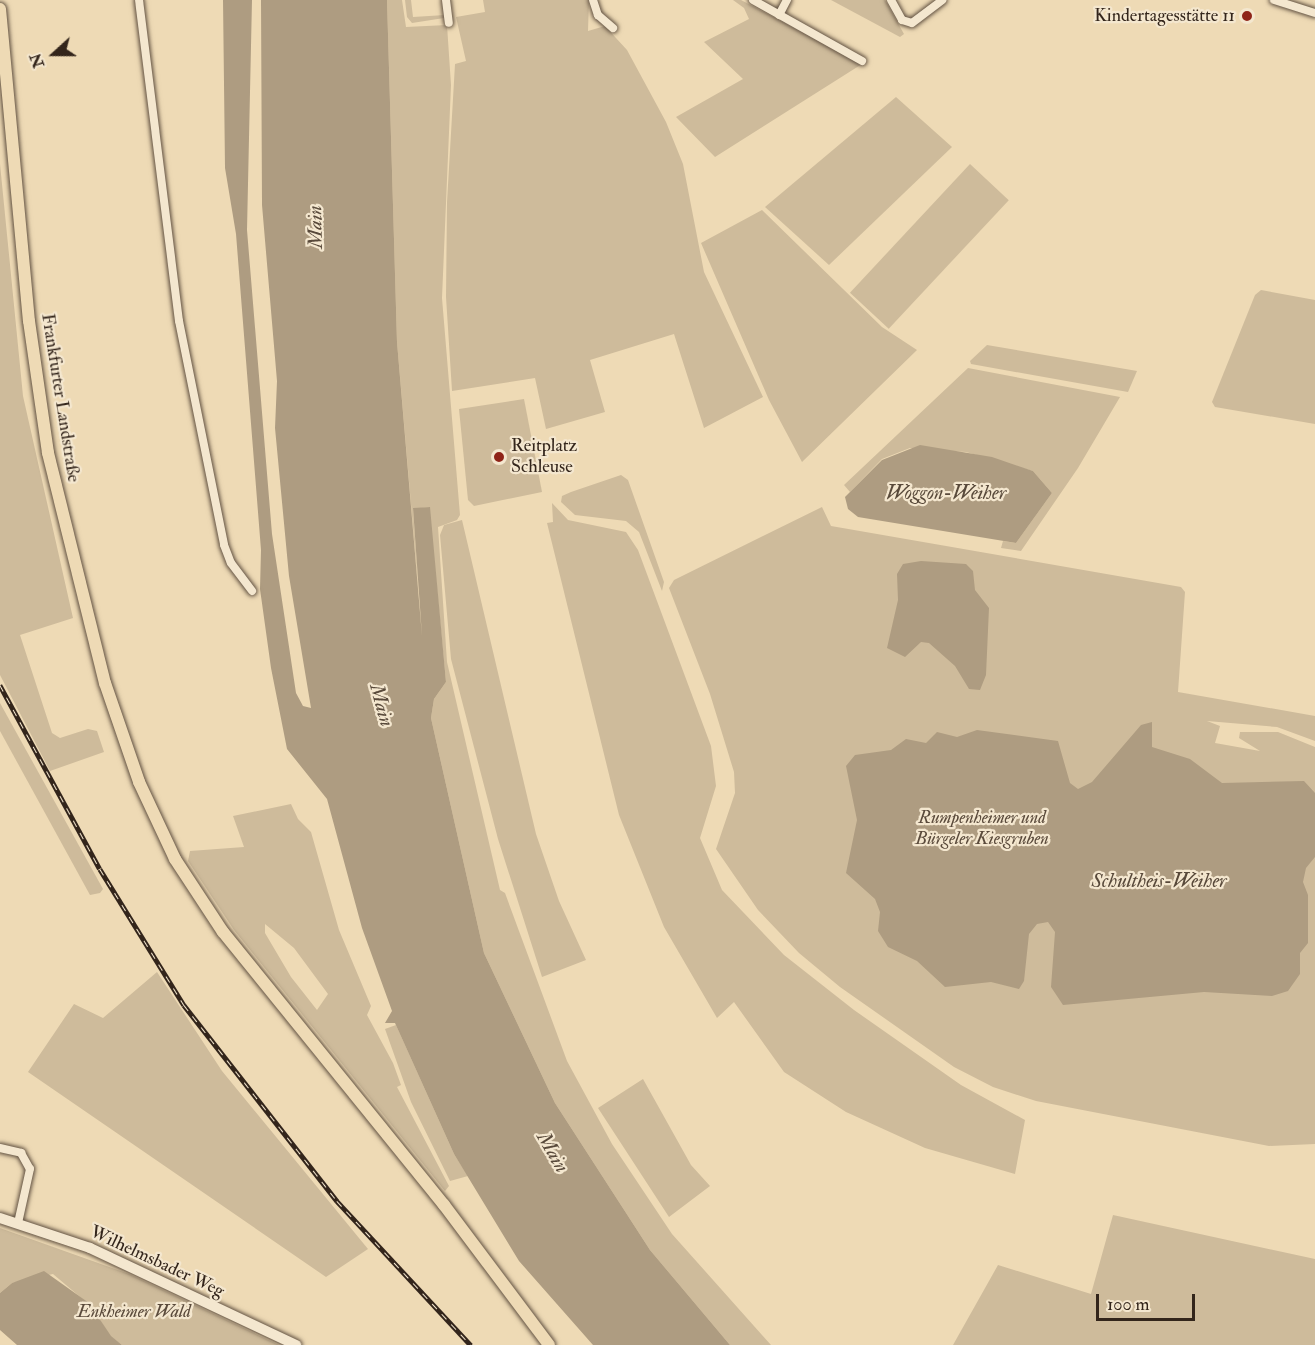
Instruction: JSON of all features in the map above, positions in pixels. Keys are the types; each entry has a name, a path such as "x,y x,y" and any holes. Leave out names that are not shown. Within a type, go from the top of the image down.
{"main road":[{"name":"Frankfurter Landstraße","path":"0,9 29,321 48,453 105,683 136,786"},
{"name":"Frankfurter Landstraße","path":"0,100 21,327 39,443 99,689 136,786"},
{"path":"136,786 171,865 210,927 436,1207 538,1345"},
{"path":"136,786 175,859 223,932 444,1205 549,1345"}],"street":[{"path":"139,0 179,321 224,545 233,567 252,591"},
{"path":"446,0 449,23"},
{"path":"593,0 598,15 613,28"},
{"path":"753,0 862,61"},
{"path":"779,15 787,0"},
{"path":"891,0 902,20 914,22 942,0"},
{"path":"1274,0 1315,13"},
{"path":"0,1148 21,1153 30,1169 18,1223"},
{"name":"Wilhelmsbader Weg","path":"0,1218 90,1248 296,1345"}],"green space":[{"path":"387,0 402,0 406,27 447,25 451,85 442,298 460,515 457,520 438,527 447,662 500,890 505,893 567,1061 612,1144 672,1234 771,1345 730,1345 650,1250 555,1103 484,953 431,718 434,699 446,682 429,507 413,509 419,597 397,342"},
{"path":"405,0 411,0 413,17 445,15 444,18 412,23 407,17"},
{"path":"483,0 589,0 588,31 605,26 627,50 666,122 683,164 704,272 763,397 704,428 674,334 590,360 605,412 546,429 535,378 452,391 446,297 447,202 455,64 466,61 456,17 485,12"},
{"path":"733,0 741,0 862,64 715,157 676,117 743,79 704,42 749,19 744,8"},
{"path":"831,0 885,0 904,34 900,37"},
{"path":"896,97 952,147 829,265 765,207"},
{"path":"0,164 23,396 73,618 20,635 52,733 60,738 88,729 97,731 104,752 50,771 0,675"},
{"path":"970,164 1009,200 889,329 850,293"},
{"path":"762,210 882,327 917,350 802,462 769,400 701,243"},
{"path":"1261,290 1315,300 1315,424 1215,407 1212,402 1255,295"},
{"path":"987,345 1137,371 1128,392 971,364 970,361"},
{"path":"968,368 1120,397 1078,468 1021,551 1001,548 1003,541 1016,543 1052,493 1033,471 966,452 910,448 882,459 850,492 844,485"},
{"path":"524,399 542,492 474,506 468,500 459,409"},
{"path":"621,475 628,480 664,582 662,591 639,532 626,521 575,515 561,502 562,496"},
{"path":"552,503 568,520 626,532 638,550 711,746 716,786 700,838 722,890 784,955 854,1010 961,1085 1025,1120 1015,1174 925,1148 846,1112 784,1072 734,1002 717,1018 664,927 619,815 547,523 553,522"},
{"name":"Rumpenheimer und Bürgeler Kiesgruben","path":"822,507 831,526 1181,587 1185,592 1178,692 1315,716 1315,741 1277,727 1207,721 1220,726 1215,743 1260,751 1239,738 1240,732 1278,732 1315,747 1315,1144 1269,1146 1036,1101 993,1087 954,1067 840,987 799,953 758,910 716,849 735,793 734,772 710,694 669,588 674,580"},
{"path":"462,520 536,834 559,901 586,960 542,977 498,839 451,659 440,535 444,525"},
{"path":"0,703 103,889 100,893 90,895 0,731"},
{"path":"291,804 298,819 311,832 339,930 371,1006 367,1015 393,1063 401,1085 397,1087 449,1186 445,1191 234,930 188,861 190,851 244,847 233,816","holes":["265,924 294,948 328,994 317,1010 291,977 265,933"]},
{"path":"157,972 222,1071 368,1249 326,1277 28,1072 74,1004 103,1018"},
{"path":"396,1025 454,1154 468,1176 450,1181 411,1102 385,1029"},
{"path":"643,1079 691,1165 710,1186 669,1217 598,1108"},
{"path":"1113,1215 1315,1259 1315,1345 953,1345 998,1265 1091,1294"},
{"name":"Enkheimer Wald","path":"0,1228 129,1274 279,1345 122,1345 110,1336 92,1307 53,1274 12,1283 0,1293"}],"water":[{"name":"Main","path":"223,0 252,0 247,230 272,534 296,693 303,706 311,708 289,576 275,428 277,381 262,205 261,0 387,0 397,342 422,636 413,508 430,507 446,682 434,699 431,718 484,953 555,1103 650,1250 730,1345 593,1345 519,1261 454,1154 395,1023 385,1023 392,1011 362,928 327,799 287,749 271,668 260,589 261,550 236,234 225,168"},
{"name":"Woggon-Weiher","path":"920,445 992,457 1033,471 1052,493 1016,543 858,517 848,509 845,497 882,460"},
{"path":"921,561 966,564 973,571 975,590 989,608 986,675 980,690 969,689 955,666 929,643 921,642 905,657 887,648 898,600 897,574 903,564"},
{"name":"Schultheis-Weiher","path":"1152,722 1152,747 1190,759 1222,783 1304,781 1315,793 1315,857 1306,868 1303,882 1308,895 1308,943 1300,953 1300,974 1288,991 1272,996 1204,992 1063,1005 1051,987 1055,932 1048,922 1037,924 1029,934 1024,981 1019,989 991,982 945,987 917,961 888,947 878,931 880,912 875,899 846,873 857,820 846,766 855,755 891,750 906,739 926,743 937,732 957,737 977,730 1058,741 1070,783 1078,789 1092,782 1141,725"},
{"path":"44,1271 89,1303 111,1336 122,1345 17,1345 0,1330 0,1293 12,1283"}],"railway":[{"path":"0,685 100,869 184,1005 337,1201 471,1345"}],"place":[{"name":"Kindertagesstätte 11","path":"1247,16"},
{"name":"Reitplatz Schleuse","path":"499,457"}]}
